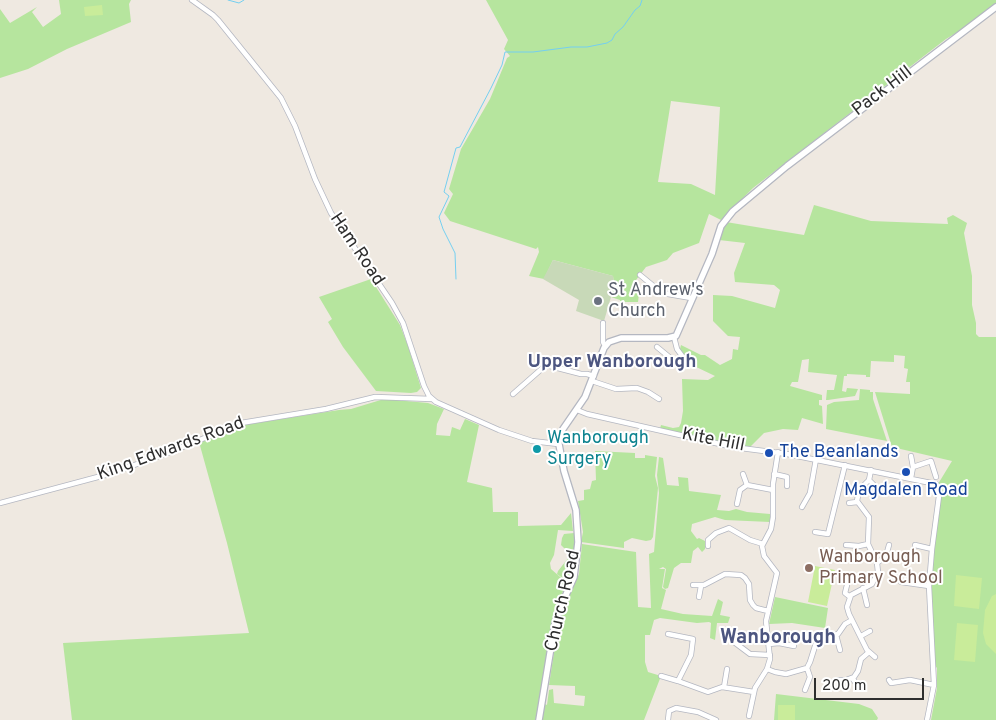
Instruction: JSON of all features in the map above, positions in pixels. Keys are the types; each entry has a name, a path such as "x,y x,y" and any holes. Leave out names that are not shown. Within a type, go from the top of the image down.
{"street":[{"name":"Ham Road","path":"192,0 218,20 280,98 295,126 315,179 331,213 392,303 403,323 424,386 432,399"},
{"name":"Pack Hill","path":"691,298 712,254 722,223 737,207 771,178 996,7"},
{"path":"432,399 499,430 532,441 558,444 558,439 563,429 585,397 605,346 609,342 621,338 674,337 680,330 691,298 662,293 640,275"},
{"path":"603,323 603,342 605,346"},
{"path":"657,347 679,365 687,361 677,349 674,337"},
{"path":"513,394 548,365 587,374 616,389 640,389 659,399"},
{"name":"King Edwards Road","path":"0,503 133,466 241,423 326,409 375,398 432,399"},
{"name":"Kite Hill","path":"577,410 587,414 733,447 778,452 934,483 937,486 939,496 932,549"},
{"name":"Church Road","path":"539,720 555,624 574,577 578,542 576,510 558,444"},
{"path":"752,713 754,692 768,669 770,655 766,625 778,573 764,556 763,544 770,530 773,517 774,474 778,452"},
{"path":"911,478 912,456"},
{"path":"802,507 810,493 816,460"},
{"path":"913,467 931,461 936,477"},
{"path":"815,532 828,534 845,465"},
{"path":"871,470 869,480 859,490 857,502 869,517 868,544 877,563 878,572 875,580 850,597 847,609 862,636 868,652 875,657"},
{"path":"743,474 747,485"},
{"path":"774,474 787,477 788,486"},
{"path":"869,480 879,490"},
{"path":"737,504 740,490 747,485 773,490"},
{"path":"849,503 857,502"},
{"path":"706,541 718,532 729,528 752,541 763,544"},
{"path":"846,544 859,546 868,544"},
{"path":"877,563 886,556 889,545"},
{"path":"914,545 932,549 929,586 934,685 927,720"},
{"path":"742,576 748,571"},
{"path":"693,585 701,586 725,574 742,576 749,585 752,604 756,608 768,611"},
{"path":"849,577 846,593 850,597"},
{"path":"904,584 929,586"},
{"path":"699,597 701,586"},
{"path":"863,588 867,605"},
{"path":"805,690 810,677 807,668 816,643 821,639 836,635 852,620"},
{"path":"862,636 870,632"},
{"path":"668,634 694,637 691,655 678,681"},
{"path":"836,635 840,650"},
{"path":"730,639 750,654 770,655"},
{"path":"769,644 791,644"},
{"path":"838,680 843,681 852,678 857,673 861,659 868,652"},
{"path":"768,669 786,674 807,668"},
{"path":"724,687 728,669"},
{"path":"661,676 710,692 724,687 754,692"},
{"path":"852,678 860,687"},
{"path":"889,680 891,682 910,680 934,685"},
{"path":"668,720 669,711 676,708 698,712 716,720"}],"green space":[{"path":"59,0 131,0 129,4 131,22 67,49 28,69 0,78 0,9 10,23 37,7 32,12 43,27 61,14"},
{"path":"486,0 996,0 996,4 966,27 946,39 753,188 721,220 709,214 699,243 673,253 667,260 646,267 633,284 640,286 638,302 620,302 620,300 611,297 614,284 613,276 553,260 544,279 529,276 539,252 538,247 536,249 450,221 444,213 453,194 449,189 461,149 490,99 507,58 510,56 504,49 508,40","holes":["671,101 720,107 715,195 691,184 658,182"]},
{"path":"102,5 103,15 85,16 84,7"},
{"path":"814,205 871,221 948,224 947,218 953,215 967,223 964,233 972,276 972,305 976,323 976,334 979,337 996,337 996,720 931,720 937,688 937,668 933,663 929,586 939,503 944,484 938,484 952,461 892,447 875,392 910,394 910,382 906,382 908,369 904,368 905,356 894,355 894,362 871,361 870,377 847,374 847,376 844,376 842,391 846,392 847,388 858,389 855,396 828,400 826,400 827,390 834,390 837,375 808,372 809,359 802,360 798,382 792,382 790,386 822,395 819,405 822,406 823,424 802,418 798,430 783,429 764,433 750,447 660,429 661,425 673,428 679,427 681,423 683,411 682,379 708,380 715,376 692,365 680,349 681,345 701,355 705,355 720,365 732,359 733,349 738,350 740,337 728,336 713,321 713,295 732,296 775,308 780,290 774,285 735,282 734,273 745,243 719,240 726,222 804,235"},
{"path":"553,260 613,276 614,284 604,321 576,311 579,300 543,279"},
{"path":"371,279 400,325 421,388 417,392 376,391 343,347 328,322 332,319 319,297"},
{"path":"860,389 873,392 873,399 887,441 826,429 827,405 834,402 859,400"},
{"path":"384,399 428,403 444,409 437,424 436,435 450,436 452,427 460,430 465,419 479,425 467,482 492,488 493,512 518,512 518,526 561,525 571,513 573,531 558,530 554,555 550,563 551,569 567,583 554,611 536,720 72,720 63,643 249,633 227,543 199,442 243,425 351,409"},
{"path":"595,451 635,453 635,458 645,458 645,455 657,457 655,476 658,488 653,537 651,540 646,541 632,538 624,542 624,548 581,542 583,532 578,501 584,500 584,490 590,489 592,481 596,480"},
{"path":"659,457 663,458 667,485 679,486 678,477 688,478 689,491 721,495 717,510 729,511 736,509 770,514 772,516 770,522 725,520 715,517 692,524 691,531 697,539 705,541 705,549 702,552 698,547 693,551 691,563 681,563 674,568 668,588 665,589 663,587 666,569 663,567 659,569 665,569 662,588 666,590 661,609 683,614 712,616 718,599 723,602 720,615 730,617 728,623 717,623 715,640 710,638 711,623 709,622 697,623 660,618 654,620 650,635 645,635 645,662 648,672 661,676 644,720 541,720 545,704 547,705 549,690 553,689 554,703 584,706 585,696 575,695 575,686 549,685 560,613 579,574 582,544 636,552 638,607 651,608 649,554 654,552 659,493 657,475"},
{"path":"574,533 575,547 569,569 570,579 568,582 557,574 569,557 569,553 561,545 562,538 564,534"},
{"path":"815,566 835,570 827,606 808,602"},
{"path":"956,575 982,578 979,609 954,606"},
{"path":"996,594 996,654 986,644 983,633 985,610 992,596"},
{"path":"775,597 828,608 825,628 792,623 769,624"},
{"path":"957,623 978,625 975,662 954,660"},
{"path":"776,694 859,704 872,709 878,718 877,720 774,720"},
{"path":"778,705 795,705 795,720 778,720"}],"waterway":[{"path":"228,0 239,3 244,0"},
{"path":"456,279 455,253 439,217 449,196 444,192 456,148 460,147 491,88 502,65 505,52 533,52 587,47 607,43 623,27 640,6 642,0"}],"place":[{"name":"St Andrew's Church","path":"598,301"},
{"name":"Wanborough Surgery","path":"537,449"},
{"name":"The Beanlands","path":"769,453"},
{"name":"Magdalen Road","path":"906,472"},
{"name":"Wanborough Primary School","path":"809,568"}],"district":[{"name":"Upper Wanborough","path":"612,363"},
{"name":"Wanborough","path":"778,639"}]}
